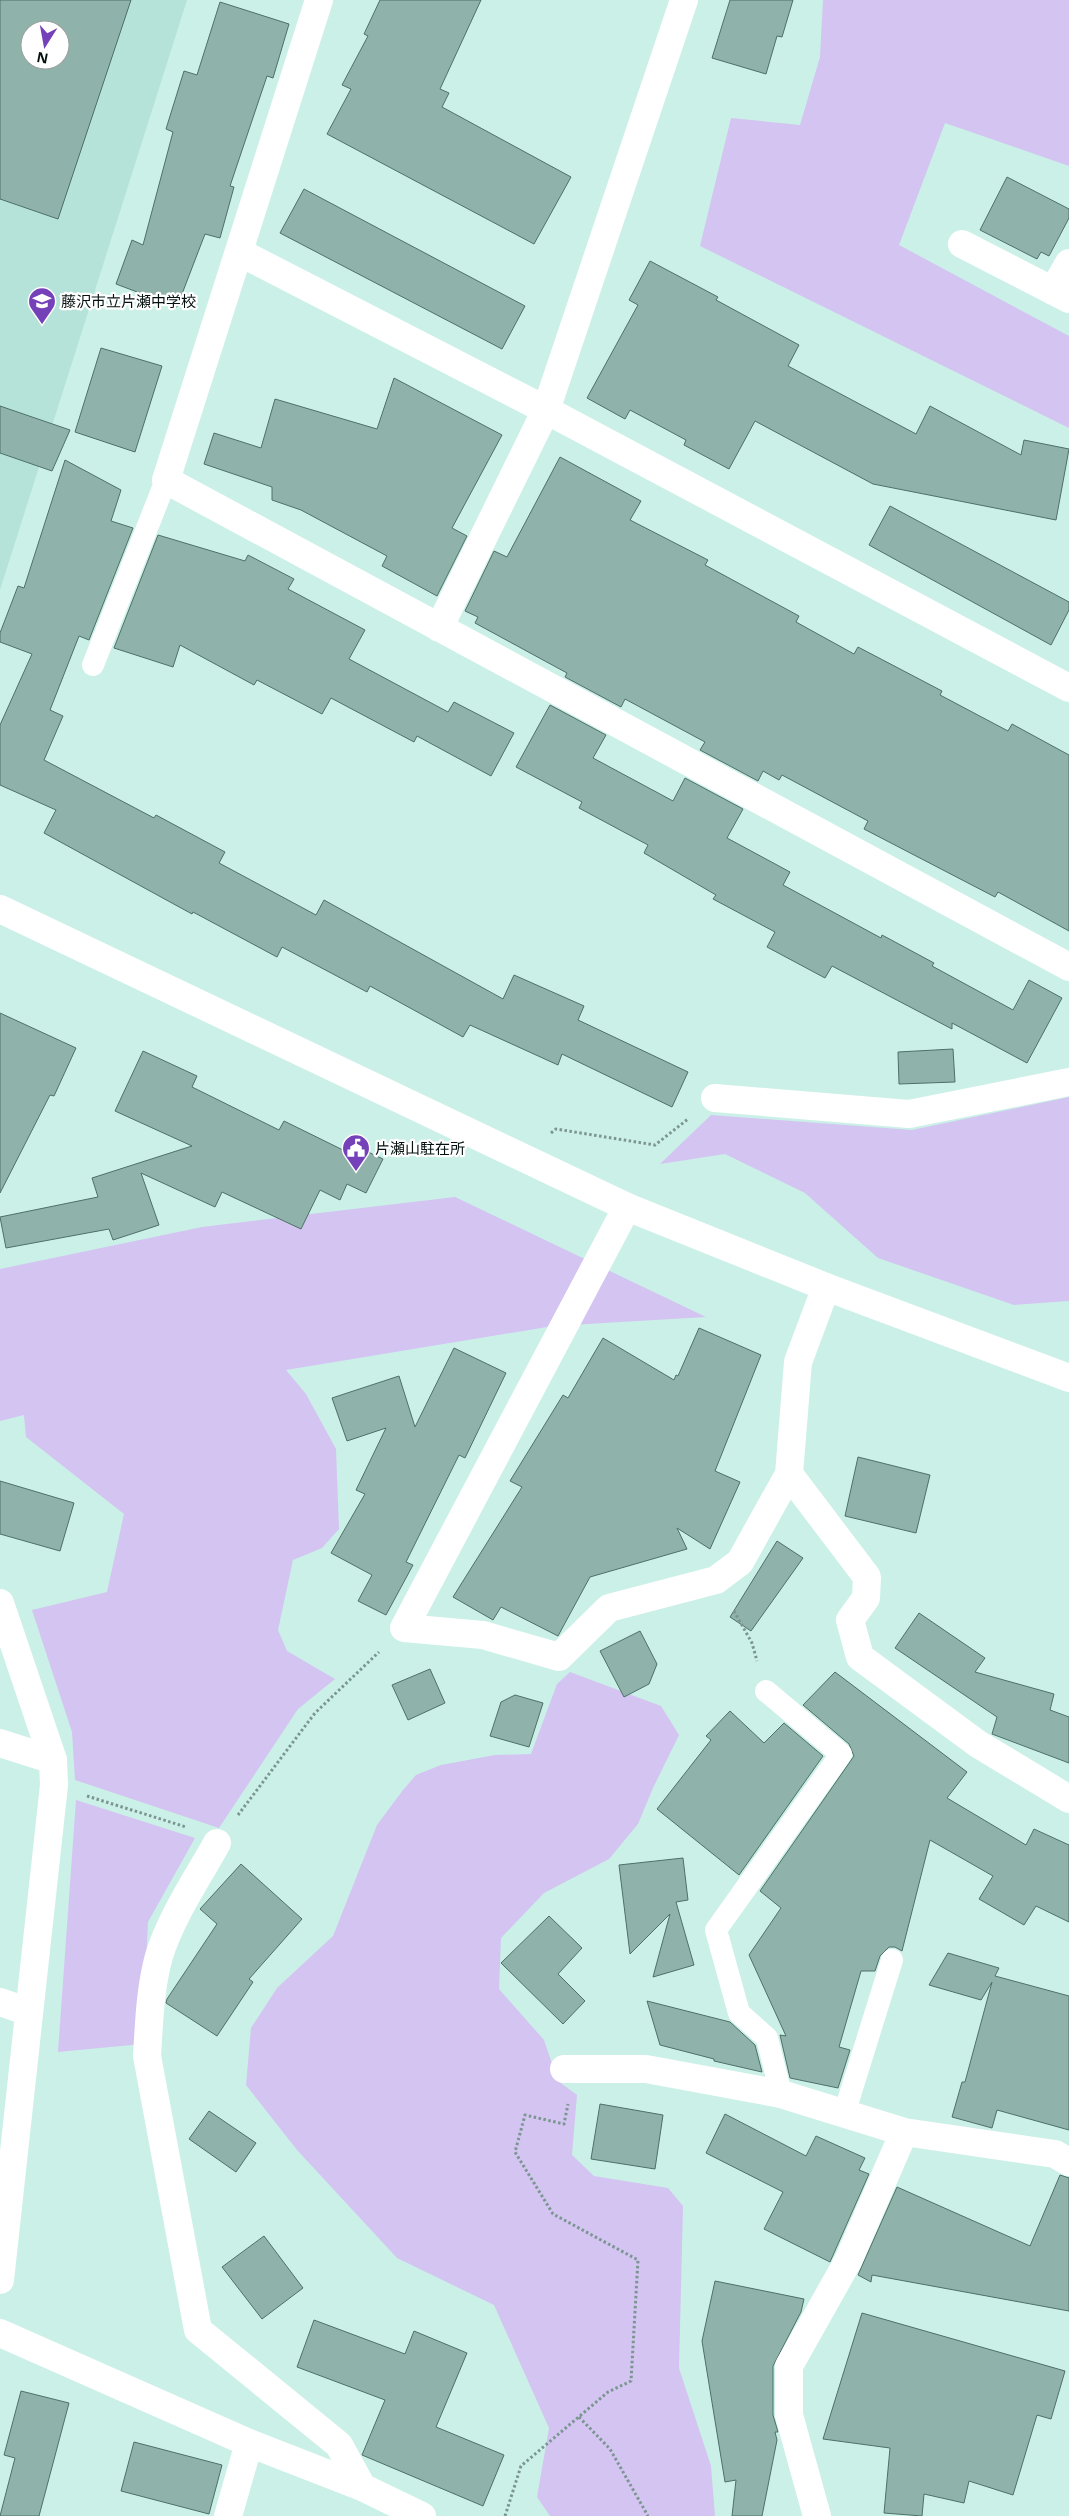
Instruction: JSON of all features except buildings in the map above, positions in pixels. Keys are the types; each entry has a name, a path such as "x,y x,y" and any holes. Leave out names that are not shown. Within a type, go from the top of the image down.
{"street":[{"path":"319,0 166,480 1069,967"},
{"path":"439,628 546,410 684,0"},
{"path":"962,244 1061,295 1069,263"},
{"path":"239,252 546,410 1069,688"},
{"path":"0,909 628,1207 826,1288 1069,1378"},
{"path":"715,1098 909,1114 1069,1082"},
{"path":"628,1207 404,1628 483,1635 559,1657 609,1608 716,1580 740,1562 789,1474 798,1362 826,1288"},
{"path":"789,1474 867,1577 866,1598 850,1620 860,1657 978,1744 1069,1799"},
{"path":"0,1603 53,1773 29,2012 1,2247 0,2280"},
{"path":"0,1743 53,1773"},
{"path":"217,1843 175,1920 159,1956 150,2015 147,2056 198,2330 339,2445 362,2487"},
{"path":"0,2002 29,2012"},
{"path":"564,2069 646,2070 781,2094 904,2132 1055,2154 1069,2162"},
{"path":"817,2516 789,2415 789,2366 848,2261 904,2132"},
{"path":"0,2333 249,2443 362,2487 422,2516"},
{"path":"228,2516 249,2443"}],"lane":[{"path":"93,665 166,480"},
{"path":"766,1691 841,1754 716,1930 739,2013 767,2038 781,2094"},
{"path":"844,2114 892,1960"}],"path":[{"path":"520,1156 556,1130 656,1146 715,1098"},
{"path":"53,1773 197,1831 217,1843 315,1712 404,1628"},
{"path":"505,2516 521,2466 608,2392 631,2381 638,2260 554,2214 515,2152 524,2115 564,2124 568,2103 550,2096 564,2069"},
{"path":"579,2416 610,2449 648,2516"}],"shaded area":[{"name":"藤沢市立片瀬中学校","path":"0,0 187,0 0,590"},
{"path":"823,0 1069,0 1069,166 945,123 899,245 1069,336 1069,428 700,246 731,118 800,125 820,57"},
{"path":"1069,1097 1069,1301 1014,1305 878,1258 805,1193 725,1154 660,1164 711,1115 912,1130"},
{"path":"455,1197 706,1317 553,1326 286,1370 306,1394 336,1449 339,1529 322,1548 293,1560 278,1630 287,1651 335,1679 298,1709 219,1828 75,1780 72,1732 32,1610 107,1592 124,1514 26,1437 24,1415 0,1421 0,1269 202,1227"},
{"path":"570,1672 661,1706 679,1735 638,1824 609,1859 544,1893 501,1938 499,1989 544,2040 558,2081 577,2095 572,2155 594,2176 668,2188 683,2206 679,2368 711,2466 715,2516 550,2516 537,2497 549,2428 494,2305 397,2258 297,2150 246,2085 251,2028 277,1988 333,1936 377,1825 403,1790 416,1775 441,1765 495,1755 531,1754 557,1684"},
{"path":"76,1800 195,1838 148,1922 142,2044 58,2052"}],"place":[{"name":"藤沢市立片瀬中学校","path":"42,325"},
{"name":"片瀬山駐在所","path":"356,1172"}]}
